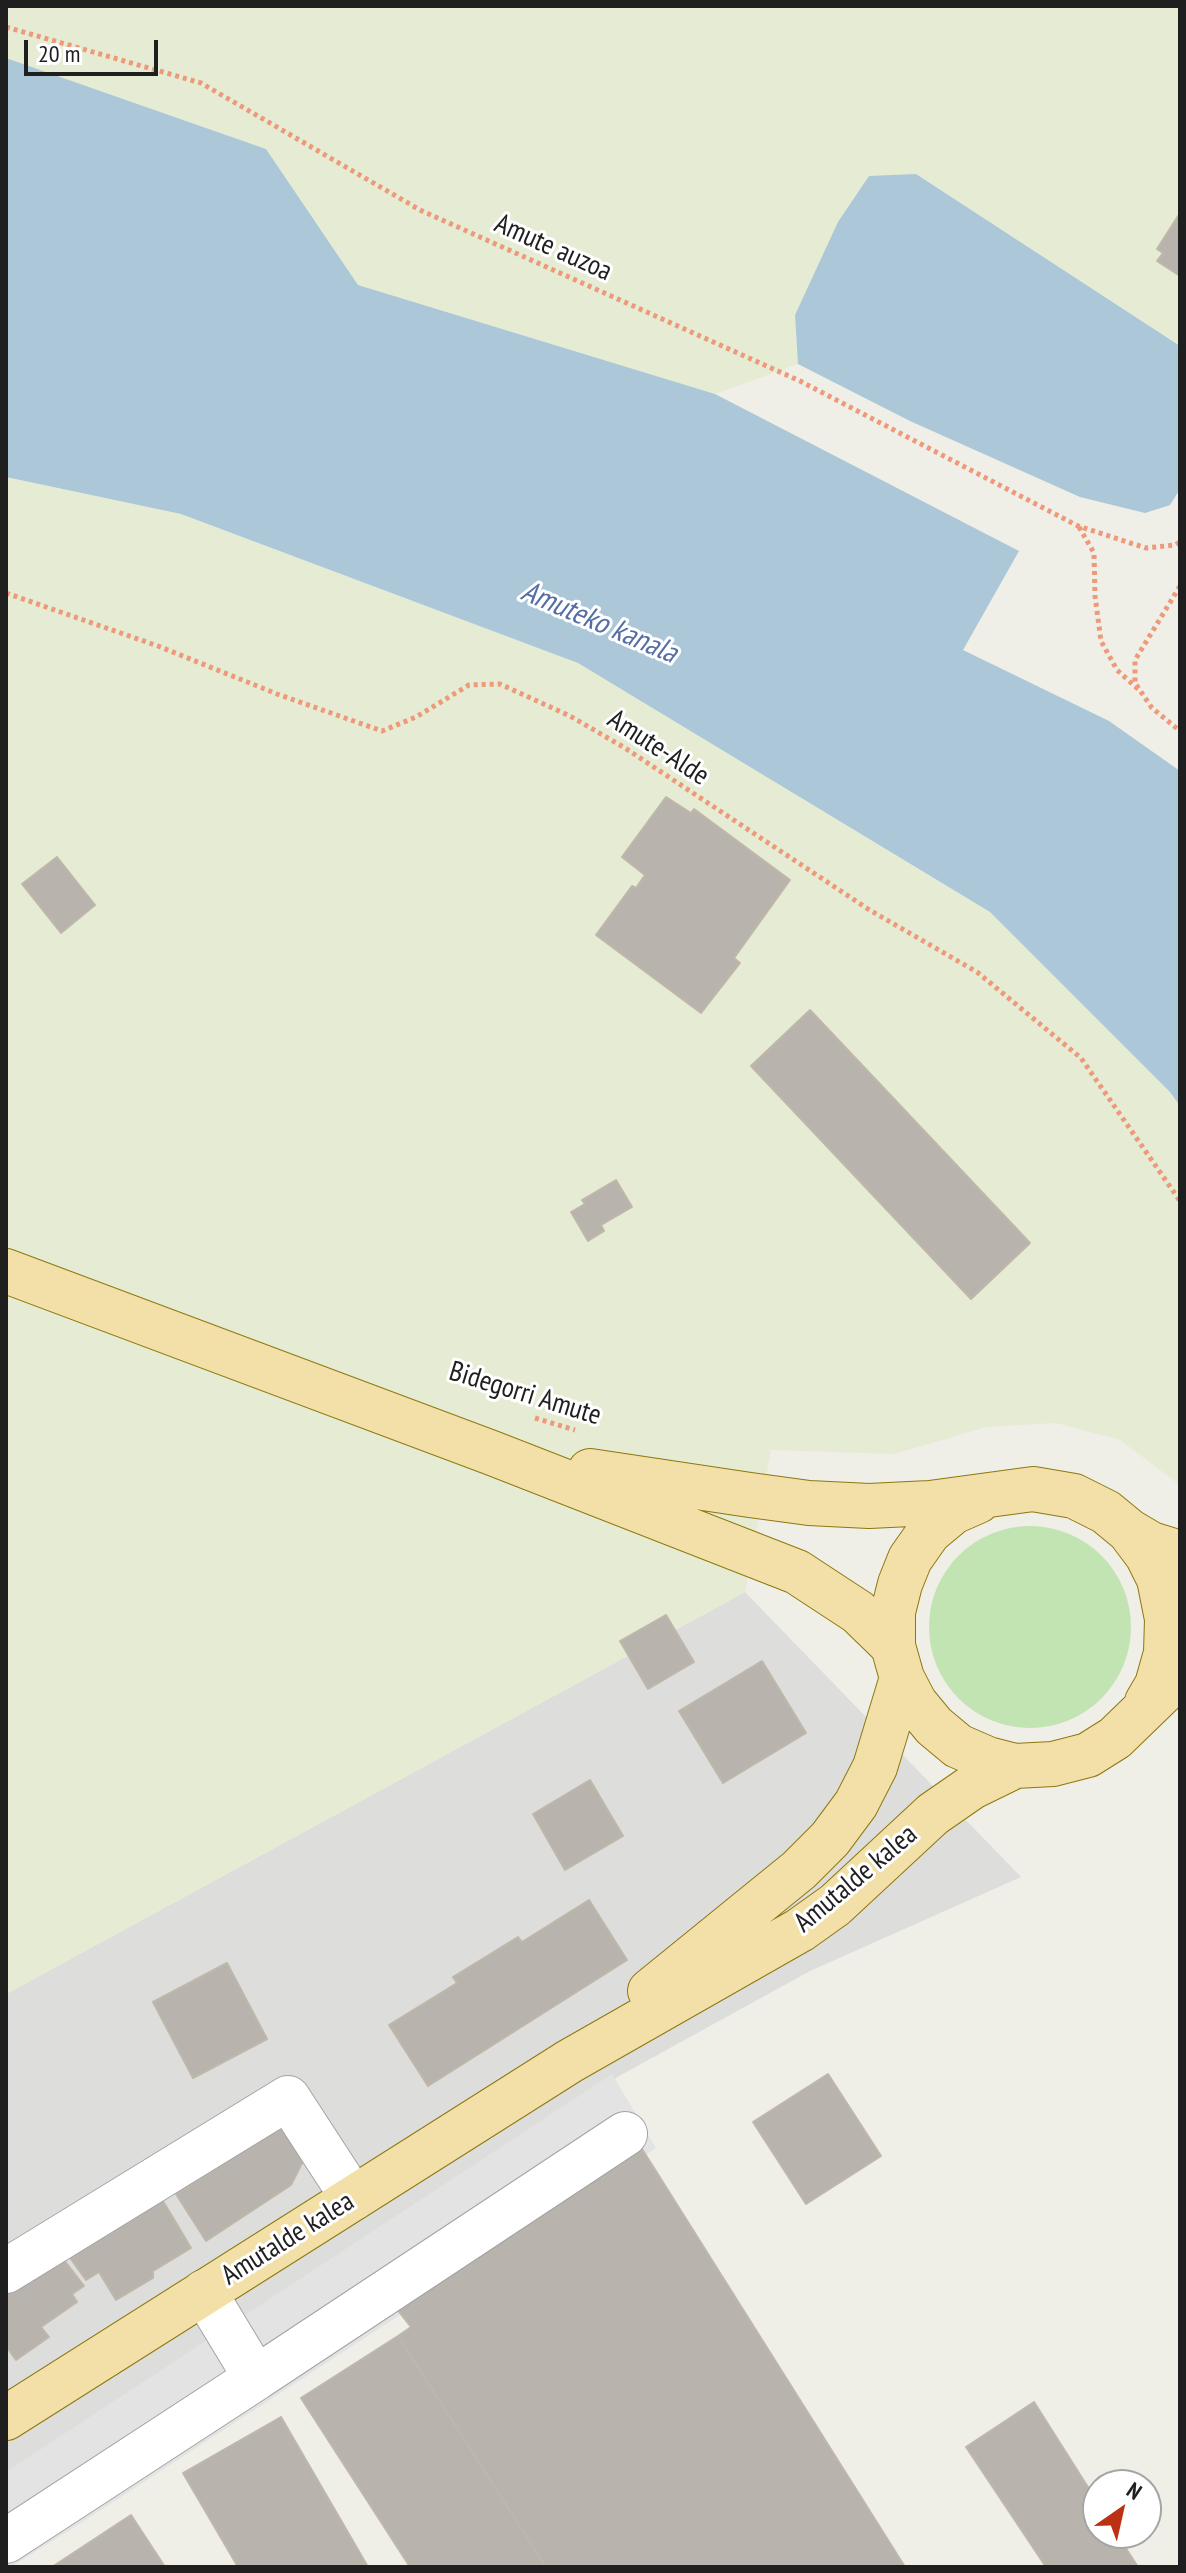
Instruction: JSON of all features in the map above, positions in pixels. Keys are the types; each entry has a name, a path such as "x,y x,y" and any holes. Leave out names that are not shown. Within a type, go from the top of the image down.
{"main road":[{"path":"6,1271 492,1453 797,1572 858,1612 898,1662 915,1703 934,1726 958,1746 988,1759 1015,1766 1053,1764 1088,1755 1115,1738 1180,1675"},
{"path":"492,1453 594,1472 809,1503 869,1506 930,1503 1033,1489 1074,1496 1106,1512 1151,1544 1180,1553"},
{"path":"898,1662 893,1612 910,1559 929,1532 953,1512 991,1495"},
{"path":"1129,1531 1147,1555 1159,1579 1167,1619 1166,1653 1157,1685 1142,1711"},
{"name":"Amutalde kalea","path":"570,2061 799,1870 830,1839 856,1804 875,1767 898,1662"},
{"name":"Amutalde kalea","path":"6,2418 570,2061 800,1930 835,1905 933,1814 972,1787 1015,1766"}],"street":[{"path":"6,2271 288,2098 353,2198"},
{"path":"6,2541 625,2134"},
{"path":"204,2292 256,2378"}],"path":[{"name":"Amute auzoa","path":"6,27 201,83 420,210 800,381 1078,526 1146,548 1180,542"},
{"path":"1078,526 1094,553 1095,596 1101,641 1117,670 1139,690"},
{"path":"1180,586 1135,660 1135,683 1139,690 1152,708 1180,731"},
{"name":"Amute-Alde","path":"6,593 158,646 277,694 382,731 416,717 469,685 500,684 570,716 625,748 868,909 977,972 1081,1058 1180,1201"},
{"name":"Bidegorri Amute","path":"532,1417 577,1430"}],"shaded area":[{"path":"745,1592 1021,1877 810,1971 619,2076 6,2499 6,1994"},
{"path":"612,2074 656,2148 84,2521 11,2567 6,2567 6,2472"}],"green space":[{"path":"6,6 1180,6 1180,346 916,174 795,315 798,364 715,394 358,285 266,149 6,58"},
{"path":"6,477 181,514 578,663 990,912 1170,1092 1180,1106 1180,1485 1120,1440 1056,1423 987,1427 894,1454 771,1450 745,1592 6,1994"},
{"path":"1030,1526 1069,1533 1102,1555 1124,1588 1131,1627 1124,1666 1102,1699 1069,1721 1030,1728 991,1721 958,1699 936,1666 929,1627 936,1588 958,1555 991,1533"}],"water":[{"name":"Amuteko kanala","path":"6,58 266,149 358,285 715,394 1019,551 963,650 1109,721 1180,771 1180,1106 1170,1092 990,912 578,663 181,514 6,477"},
{"path":"916,174 1180,346 1180,489 1170,505 1145,513 1080,497 910,421 798,364 795,315 838,222 869,176"}],"building":[{"path":"1180,213 1180,276 1157,261 1163,253 1157,249"},
{"path":"666,797 691,813 694,809 790,880 734,958 740,963 701,1013 596,935 632,886 636,888 645,875 622,857"},
{"path":"57,857 95,905 61,933 22,884"},
{"path":"810,1010 1030,1243 971,1299 751,1066"},
{"path":"616,1180 632,1207 601,1225 604,1231 588,1241 571,1212 585,1204 582,1200"},
{"path":"666,1615 694,1662 648,1689 620,1641"},
{"path":"762,1661 806,1733 723,1783 679,1711"},
{"path":"590,1780 623,1836 565,1870 533,1814"},
{"path":"589,1900 627,1960 428,2086 389,2025 457,1983 453,1977 518,1937 522,1942"},
{"path":"227,1963 267,2039 193,2078 153,2002"},
{"path":"828,2074 881,2156 806,2204 753,2122"},
{"path":"282,2126 304,2159 291,2185 206,2241 176,2194"},
{"path":"642,2149 905,2567 546,2567 398,2336 411,2327 396,2308"},
{"path":"160,2196 191,2248 153,2271 153,2278 116,2300 99,2272 86,2280 68,2255"},
{"path":"61,2256 84,2286 72,2294 77,2302 41,2327 49,2337 16,2360 6,2346 6,2295"},
{"path":"398,2336 546,2567 410,2567 301,2398"},
{"path":"1034,2402 1082,2478 1082,2549 1126,2549 1138,2567 1046,2567 966,2447"},
{"path":"281,2417 368,2567 238,2567 183,2473"},
{"path":"131,2515 165,2567 52,2567"}]}
